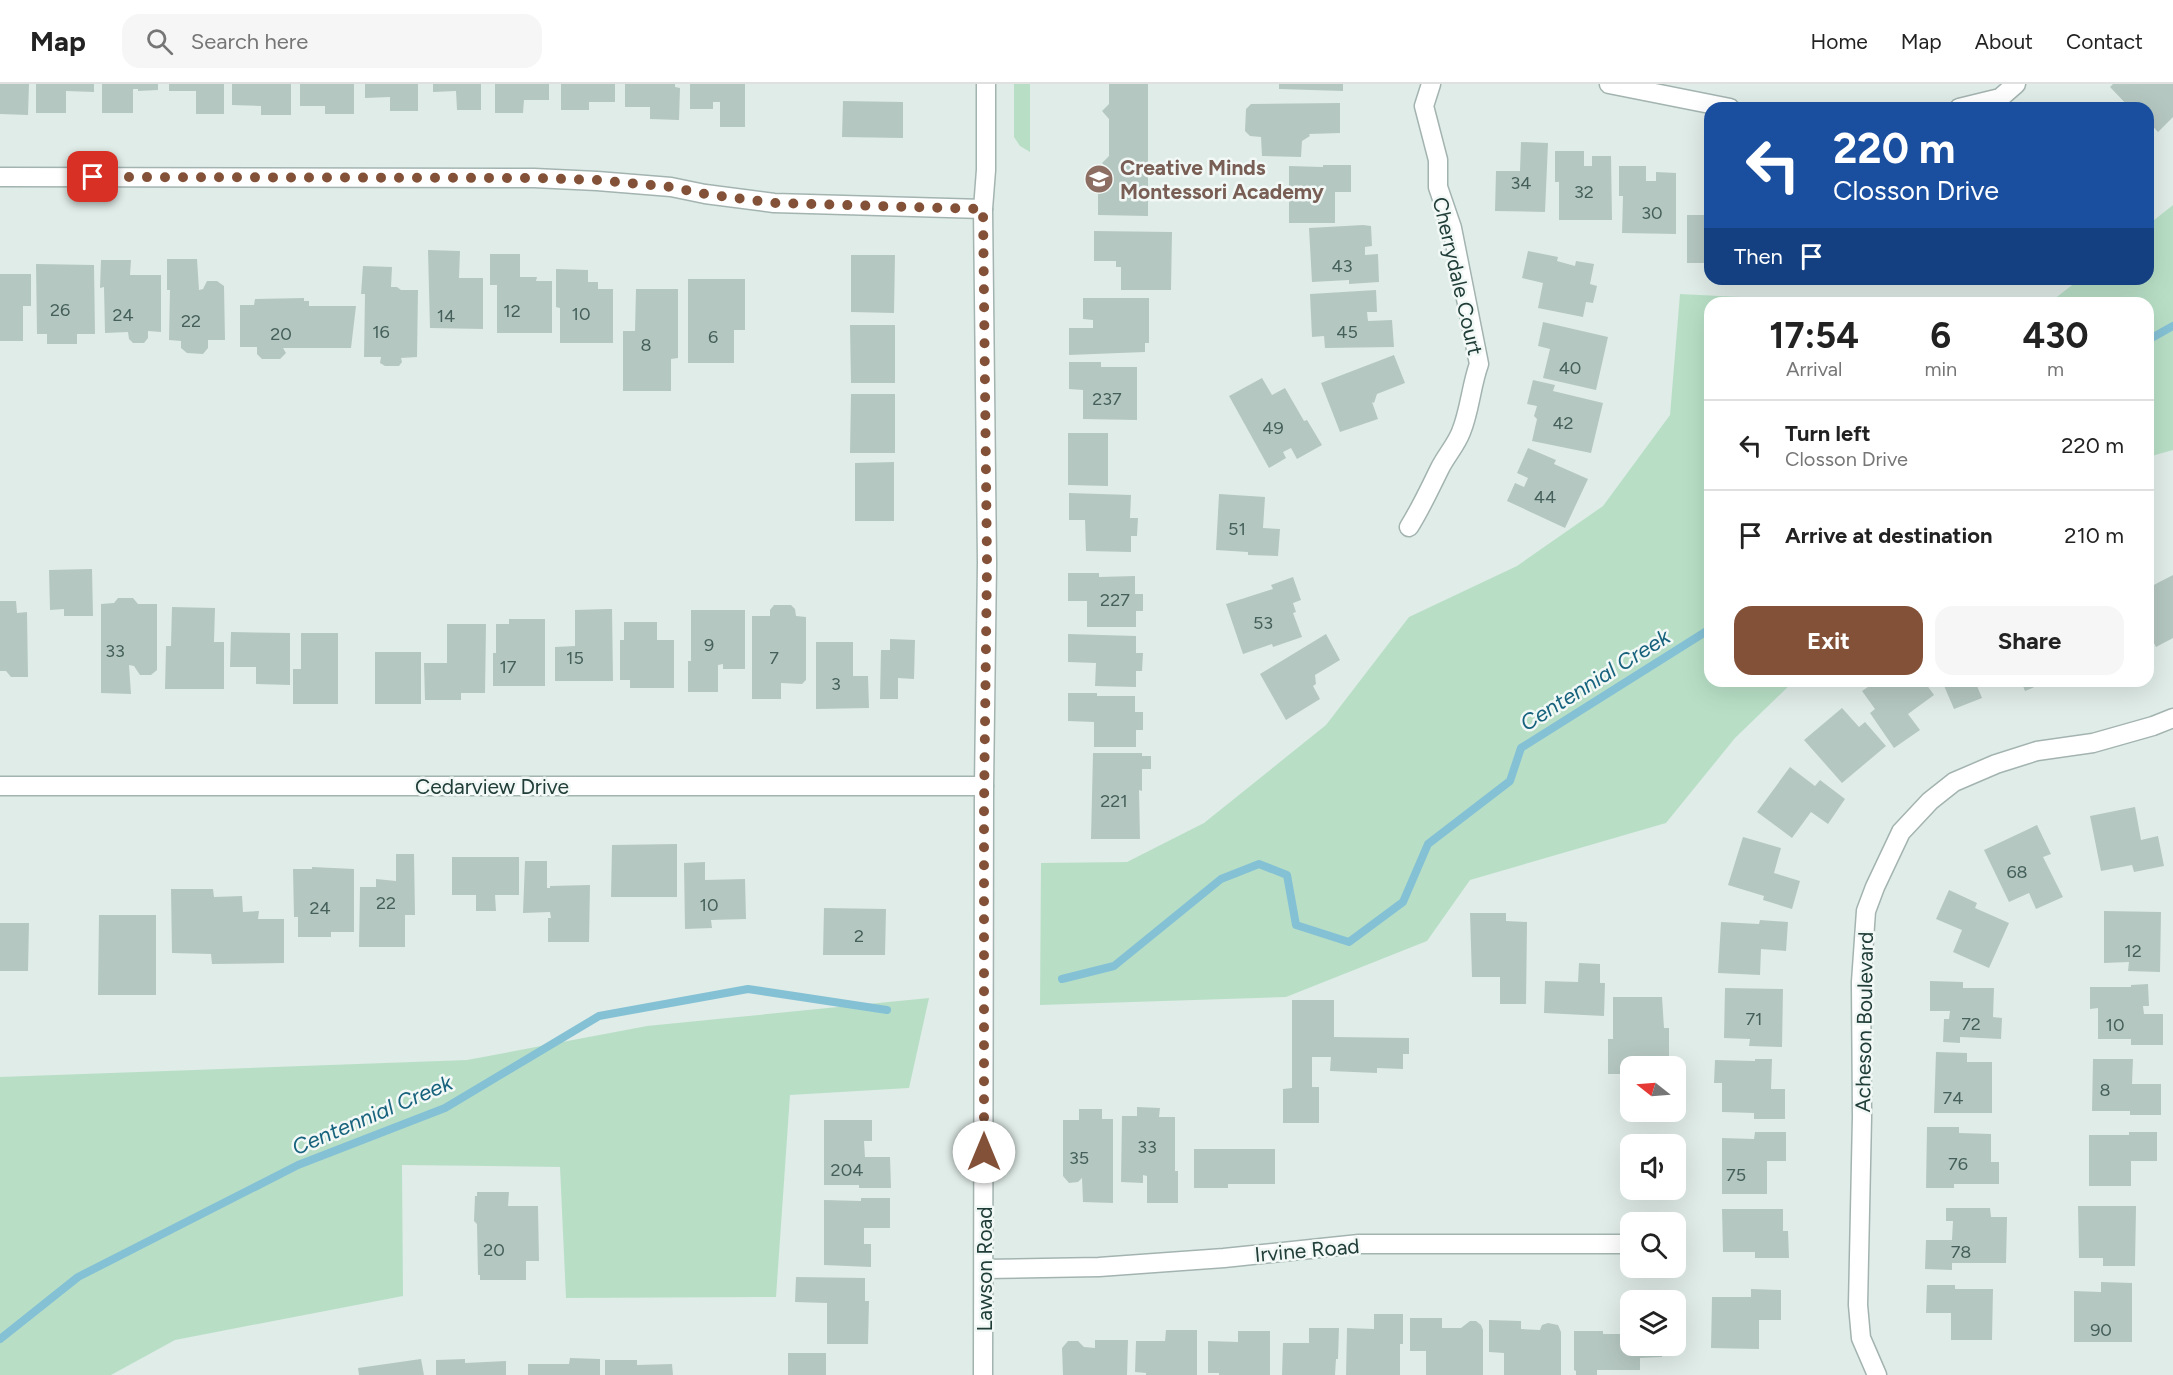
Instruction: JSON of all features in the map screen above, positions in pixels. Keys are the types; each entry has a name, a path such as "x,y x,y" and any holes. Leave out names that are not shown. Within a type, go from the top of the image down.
{"street":[{"name":"Lawson Road","path":"983,1375 984,786 987,563 983,209 986,170 986,84"},
{"name":"Cherrydale Court","path":"1410,527 1460,434 1470,405 1472,384 1479,364 1455,244 1438,187 1438,160 1424,106 1431,84"},
{"path":"1610,84 1704,103"},
{"path":"1984,102 2000,98 2016,84"},
{"path":"0,177 597,180 671,187 774,203 983,209"},
{"name":"Acheson Boulevard","path":"1877,1375 1861,1338 1858,1305 1862,1117 1861,982 1866,911 1875,887 1901,832 1930,801 1954,782 1996,764 2037,751 2093,743 2173,718"},
{"name":"Cedarview Drive","path":"0,786 984,786"},
{"name":"Irvine Road","path":"984,1269 1099,1267 1224,1258 1359,1244 1620,1244"}],"green space":[{"path":"1014,84 1030,84 1030,152 1020,146 1014,137"},
{"path":"2173,205 2173,450 2154,455 2154,297 2057,297 2072,285 2154,285 2154,220"},
{"path":"1680,294 1741,297 1704,297 1704,687 1788,687 1735,738 1666,823 1470,880 1427,941 1286,997 1040,1005 1041,863 1127,862 1204,823 1326,725 1409,617 1517,566 1603,506 1670,415"},
{"path":"929,998 909,1088 790,1095 776,1297 566,1298 560,1167 402,1165 403,1296 175,1340 111,1375 0,1375 0,1077 467,1060 647,1026"}],"building":[{"path":"0,84 29,84 28,115 0,114"},
{"path":"36,84 94,84 94,92 66,91 66,113 36,113"},
{"path":"102,84 158,84 158,90 133,89 133,113 102,113"},
{"path":"169,84 224,84 224,114 196,114 196,91 169,91"},
{"path":"232,84 291,84 291,115 261,115 261,106 232,105"},
{"path":"300,84 354,84 354,114 325,114 325,106 300,106"},
{"path":"365,84 418,84 418,111 390,111 390,97 365,98"},
{"path":"433,84 481,84 481,110 457,110 456,91 433,92"},
{"path":"495,84 549,84 549,100 524,100 523,113 495,113"},
{"path":"561,84 615,84 615,102 589,102 589,110 561,110"},
{"path":"625,84 675,84 675,87 680,88 679,120 650,119 650,107 625,107"},
{"path":"690,84 745,84 745,127 720,127 720,102 713,102 713,109 690,109"},
{"path":"1109,84 1148,84 1148,216 1098,215 1098,187 1109,187 1109,170 1102,163 1109,156 1109,119 1102,111 1109,104"},
{"path":"1279,84 1343,84 1343,91 1279,89"},
{"path":"2113,84 2173,84 2173,117 2158,132 2154,128 2154,102 2124,102 2110,87"},
{"path":"843,101 903,102 903,138 842,137"},
{"path":"1340,103 1340,133 1309,134 1310,136 1302,141 1301,157 1262,156 1261,137 1250,136 1245,131 1246,109 1251,104"},
{"path":"1521,142 1548,143 1545,212 1495,211 1496,171 1520,171"},
{"path":"1555,151 1584,151 1584,166 1592,166 1592,156 1611,156 1612,220 1559,220 1559,182 1555,182"},
{"path":"1323,165 1351,165 1351,192 1335,192 1335,223 1289,223 1289,166 1323,167"},
{"path":"1619,166 1646,166 1646,181 1656,181 1656,172 1676,173 1676,234 1622,233 1623,196 1619,196"},
{"path":"1687,215 1704,215 1704,263 1687,263"},
{"path":"1371,226 1372,246 1365,247 1365,255 1378,254 1379,282 1349,284 1349,280 1312,282 1309,228"},
{"path":"1094,231 1172,232 1171,290 1121,290 1121,267 1116,267 1116,261 1094,261"},
{"path":"428,250 460,251 459,278 483,278 483,329 430,328"},
{"path":"1528,251 1558,257 1557,261 1575,266 1576,261 1594,264 1590,284 1597,286 1593,303 1586,302 1583,317 1538,308 1543,283 1522,278"},
{"path":"490,254 520,254 520,277 537,277 536,281 552,281 552,333 497,333 497,285 490,285"},
{"path":"851,255 895,255 894,313 851,312"},
{"path":"167,259 197,259 199,290 203,289 207,281 217,281 224,286 225,340 208,340 208,348 203,354 187,353 181,348 181,341 169,340 170,290 167,290"},
{"path":"101,260 131,260 130,275 161,275 161,332 148,331 148,338 144,343 133,343 129,339 128,332 105,333 104,287 100,288"},
{"path":"36,264 94,265 95,334 77,334 77,344 47,344 47,334 37,334"},
{"path":"363,266 392,267 391,287 401,290 418,290 417,357 401,358 402,362 399,366 385,366 380,363 381,357 364,357 365,294 361,294"},
{"path":"556,269 588,270 588,282 598,282 598,289 613,289 613,343 560,343 560,308 556,307"},
{"path":"0,274 31,274 31,306 23,306 23,341 0,341"},
{"path":"688,279 745,279 745,330 734,330 734,363 688,363"},
{"path":"636,289 678,289 678,358 671,359 671,391 623,391 623,331 635,331"},
{"path":"1376,290 1377,312 1367,312 1368,321 1392,320 1394,347 1325,348 1324,336 1312,337 1310,294"},
{"path":"304,298 304,301 309,301 309,306 356,306 351,348 283,348 286,353 280,359 262,359 257,354 257,347 240,347 240,305 254,305 255,299"},
{"path":"1083,298 1149,298 1149,343 1145,343 1145,352 1069,355 1069,328 1093,328 1093,320 1083,319"},
{"path":"1543,322 1608,337 1596,390 1543,378 1550,349 1538,346"},
{"path":"850,325 895,325 895,383 851,383"},
{"path":"1394,355 1405,383 1377,394 1374,403 1372,402 1378,419 1340,432 1321,383"},
{"path":"1069,362 1101,362 1101,367 1137,367 1137,420 1083,419 1083,390 1069,389"},
{"path":"1262,378 1272,395 1285,388 1304,421 1307,420 1322,445 1297,459 1291,448 1283,452 1286,458 1269,468 1229,396"},
{"path":"1533,380 1555,385 1553,391 1603,403 1591,453 1532,441 1537,419 1534,416 1537,406 1527,404"},
{"path":"851,394 895,394 895,453 850,453"},
{"path":"1068,433 1108,433 1108,486 1068,485"},
{"path":"1528,448 1556,460 1554,464 1588,479 1565,528 1507,501 1515,483 1524,487 1528,478 1517,473"},
{"path":"894,462 894,521 855,521 855,463"},
{"path":"1069,493 1131,495 1130,518 1138,518 1137,536 1131,536 1131,552 1086,551 1085,520 1069,520"},
{"path":"1219,494 1265,497 1263,528 1280,529 1278,556 1248,555 1248,552 1216,550"},
{"path":"92,569 93,616 64,616 64,609 50,610 49,570"},
{"path":"1068,573 1099,573 1099,577 1135,576 1135,594 1143,594 1143,611 1136,611 1136,627 1087,627 1087,601 1068,601"},
{"path":"2173,575 2173,638 2156,647 2154,643 2154,585"},
{"path":"1293,577 1301,600 1293,603 1296,612 1293,613 1302,637 1243,654 1226,604 1273,589 1271,585"},
{"path":"118,598 133,598 138,604 157,604 157,670 151,675 140,675 134,666 129,665 131,694 101,693 101,604 114,603"},
{"path":"0,601 16,601 17,613 27,612 28,677 11,677 6,671 0,671"},
{"path":"774,605 791,605 795,609 796,616 806,617 806,680 802,684 781,683 781,699 752,699 752,616 770,616 770,610"},
{"path":"172,607 215,608 214,642 224,642 224,689 165,689 166,646 171,646"},
{"path":"612,609 613,681 555,681 555,647 575,646 575,610"},
{"path":"691,610 745,610 745,669 723,669 723,664 718,665 718,692 688,692 688,661 691,661"},
{"path":"509,619 545,619 545,686 493,686 496,624 509,624"},
{"path":"624,622 657,622 657,640 674,640 674,688 630,688 630,680 620,680 620,640 624,640"},
{"path":"447,624 486,624 485,693 461,693 461,700 425,700 424,663 447,663"},
{"path":"231,632 290,633 290,685 256,684 256,667 230,667"},
{"path":"301,633 338,633 338,704 293,704 293,669 301,669"},
{"path":"1068,634 1136,636 1136,653 1143,653 1142,671 1136,671 1136,687 1095,686 1096,663 1068,662"},
{"path":"1326,634 1340,660 1315,675 1316,684 1313,686 1320,699 1286,720 1260,674"},
{"path":"890,639 915,640 914,679 898,678 898,699 880,699 881,650 890,650"},
{"path":"816,642 853,642 853,676 868,676 869,708 816,709"},
{"path":"375,652 421,652 421,704 375,704"},
{"path":"1868,687 1928,687 1934,695 1908,714 1920,730 1894,748 1870,713 1875,709 1862,691"},
{"path":"1945,687 1977,687 1982,698 1954,709"},
{"path":"1068,693 1135,696 1135,712 1143,712 1143,730 1136,730 1136,747 1094,747 1094,722 1068,721"},
{"path":"1842,708 1859,727 1865,722 1886,746 1842,783 1804,740"},
{"path":"1093,753 1142,753 1142,756 1151,756 1151,769 1142,769 1142,791 1139,790 1140,839 1091,839"},
{"path":"1790,767 1815,786 1820,780 1845,799 1828,824 1811,812 1792,838 1757,812"},
{"path":"2135,807 2141,840 2158,836 2164,866 2134,872 2132,865 2101,871 2090,816"},
{"path":"2037,825 2051,854 2043,857 2063,897 2036,909 2029,893 2009,902 1984,850"},
{"path":"1743,837 1781,848 1774,873 1800,881 1792,909 1763,900 1764,896 1728,885"},
{"path":"677,844 677,897 611,897 612,845"},
{"path":"396,854 414,854 415,915 405,915 405,947 359,947 360,887 376,887 376,879 396,881"},
{"path":"452,857 519,857 519,895 495,895 496,911 476,911 476,895 452,895"},
{"path":"525,861 547,861 547,888 590,885 589,942 548,942 550,912 523,913"},
{"path":"705,862 705,880 745,879 746,919 711,920 712,928 685,929 684,863"},
{"path":"312,867 354,869 354,932 331,932 331,937 298,937 298,917 294,917 293,869 312,869"},
{"path":"171,889 213,889 214,897 242,896 243,912 259,911 258,919 284,919 284,963 212,964 211,954 172,953"},
{"path":"1949,890 1977,903 1975,908 2009,923 1989,968 1953,952 1962,930 1936,919"},
{"path":"824,908 886,909 885,955 823,955"},
{"path":"2104,911 2161,912 2160,972 2128,971 2129,962 2104,963"},
{"path":"1470,913 1506,913 1506,921 1527,922 1526,1004 1500,1004 1500,977 1472,977"},
{"path":"99,915 156,915 156,995 98,995"},
{"path":"1760,920 1788,922 1786,951 1761,949 1760,975 1718,973 1721,922 1759,924"},
{"path":"0,923 29,923 28,971 0,971"},
{"path":"1579,963 1600,964 1600,983 1605,983 1604,1016 1544,1013 1545,981 1578,982"},
{"path":"1930,981 1963,982 1963,988 1994,988 1993,1017 2002,1018 2001,1039 1960,1037 1960,1043 1943,1042 1944,1019 1949,1019 1950,1011 1930,1011"},
{"path":"2148,984 2149,1006 2143,1006 2144,1014 2163,1014 2163,1045 2131,1045 2131,1039 2098,1039 2098,1008 2090,1009 2090,987 2131,987 2131,985"},
{"path":"1725,988 1783,989 1782,1047 1749,1046 1750,1039 1724,1038"},
{"path":"1613,997 1662,997 1664,1028 1669,1028 1669,1056 1620,1056 1620,1074 1608,1074 1608,1039 1613,1039"},
{"path":"1292,1000 1334,1000 1334,1037 1409,1038 1409,1054 1403,1054 1403,1069 1377,1068 1377,1073 1330,1071 1331,1057 1312,1057 1312,1087 1319,1087 1319,1123 1283,1123 1283,1089 1292,1088"},
{"path":"1936,1052 1967,1053 1967,1062 1992,1062 1992,1113 1934,1113"},
{"path":"1755,1059 1772,1059 1771,1089 1785,1089 1785,1119 1754,1119 1754,1113 1722,1112 1722,1083 1714,1083 1715,1060 1755,1061"},
{"path":"2093,1059 2133,1059 2132,1084 2161,1084 2161,1115 2130,1115 2130,1111 2092,1111"},
{"path":"1137,1107 1160,1108 1159,1117 1175,1117 1175,1171 1178,1171 1178,1203 1147,1203 1147,1176 1143,1175 1143,1183 1121,1182 1122,1116 1137,1116"},
{"path":"1079,1109 1102,1109 1102,1119 1113,1119 1113,1203 1083,1202 1082,1178 1078,1182 1069,1183 1063,1176 1063,1120 1079,1120"},
{"path":"824,1120 872,1120 872,1141 864,1141 865,1157 890,1157 891,1188 824,1185"},
{"path":"1927,1127 1959,1127 1959,1133 1991,1134 1991,1162 1999,1162 1999,1184 1954,1184 1954,1188 1926,1188"},
{"path":"1755,1132 1786,1132 1786,1161 1767,1161 1767,1194 1722,1194 1722,1138 1754,1139"},
{"path":"2129,1132 2157,1132 2157,1161 2131,1161 2131,1186 2089,1186 2089,1135 2129,1135"},
{"path":"1194,1149 1275,1149 1275,1184 1228,1184 1228,1188 1194,1188"},
{"path":"477,1192 509,1192 508,1206 538,1206 539,1261 526,1261 526,1280 480,1280 477,1224 474,1221"},
{"path":"861,1198 890,1198 890,1228 864,1228 864,1244 871,1244 871,1267 824,1265 824,1200 861,1201"},
{"path":"2078,1206 2136,1206 2135,1266 2103,1266 2103,1258 2079,1258"},
{"path":"1946,1208 1990,1208 1991,1217 2007,1217 2006,1263 1952,1263 1952,1270 1925,1269 1926,1240 1952,1240 1953,1221 1946,1221"},
{"path":"1722,1209 1783,1209 1783,1231 1788,1231 1789,1258 1755,1258 1755,1252 1723,1252"},
{"path":"796,1277 865,1278 865,1301 869,1301 868,1344 827,1344 827,1303 795,1302"},
{"path":"2101,1282 2132,1283 2132,1342 2074,1342 2074,1291 2101,1292"},
{"path":"1927,1285 1955,1285 1955,1289 1993,1289 1992,1340 1951,1340 1951,1313 1926,1313"},
{"path":"1751,1289 1781,1290 1781,1320 1759,1320 1759,1349 1711,1348 1712,1297 1751,1297"},
{"path":"1374,1314 1403,1314 1400,1375 1346,1375 1347,1328 1374,1329"},
{"path":"1410,1318 1442,1318 1442,1328 1461,1328 1470,1321 1476,1321 1483,1330 1483,1375 1426,1375 1426,1351 1410,1351"},
{"path":"1489,1320 1521,1321 1521,1329 1540,1330 1542,1325 1548,1323 1558,1325 1561,1332 1561,1375 1504,1375 1504,1353 1489,1352"},
{"path":"1309,1328 1339,1328 1335,1375 1282,1375 1283,1343 1309,1343"},
{"path":"1166,1330 1197,1330 1197,1375 1146,1375 1146,1373 1135,1372 1136,1341 1165,1341"},
{"path":"1238,1331 1270,1331 1270,1375 1208,1373 1208,1341 1238,1342"},
{"path":"1574,1331 1603,1331 1603,1334 1620,1334 1620,1356 1662,1356 1640,1358 1640,1370 1597,1370 1597,1375 1576,1375"},
{"path":"1095,1340 1128,1340 1127,1375 1063,1375 1062,1348 1068,1341 1078,1341 1084,1347 1095,1348"},
{"path":"788,1353 826,1353 826,1375 788,1375"},
{"path":"570,1358 600,1359 600,1375 528,1375 528,1364 569,1364"},
{"path":"421,1359 424,1375 359,1375 358,1368"},
{"path":"465,1359 465,1363 506,1361 506,1375 436,1375 436,1360"},
{"path":"605,1360 637,1360 637,1365 672,1364 673,1375 605,1375"}],"waterway":[{"name":"Centennial Creek","path":"2154,337 2173,326"},
{"name":"Centennial Creek","path":"1062,979 1114,966 1221,879 1259,864 1287,875 1296,925 1349,942 1403,902 1428,844 1510,781 1521,748 1704,633"},
{"name":"Centennial Creek","path":"0,1339 78,1277 298,1165 445,1108 599,1016 748,989 887,1010"}],"place":[{"name":"Creative Minds Montessori Academy","path":"1099,179"}],"route":[{"path":"93,177 597,180 671,187 774,203 983,209 987,563 984,1152"}]}
